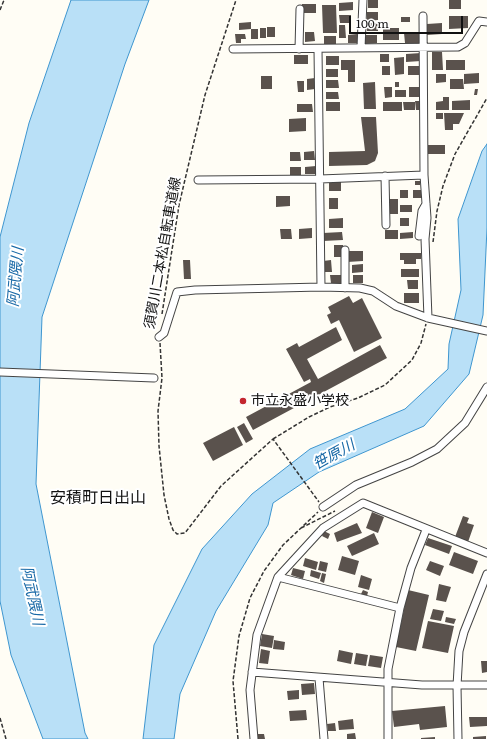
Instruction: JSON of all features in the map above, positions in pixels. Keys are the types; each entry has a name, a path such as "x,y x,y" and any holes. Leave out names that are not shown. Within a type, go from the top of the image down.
{"street":[{"path":"361,48 363,0"},
{"path":"298,49 300,9"},
{"path":"423,16 424,174 426,204 425,239 430,318"},
{"path":"233,49 458,47 465,43 479,21 487,22"},
{"path":"318,49 321,287"},
{"path":"198,180 320,179 424,174"},
{"path":"385,176 386,225"},
{"path":"419,236 422,211 426,204"},
{"path":"345,250 345,288"},
{"path":"159,337 164,333 177,292 195,290 321,287 360,288 373,291 396,306 430,318 487,331"},
{"path":"0,372 154,378"},
{"path":"322,506 356,485 412,462 436,449 465,423 487,387"},
{"path":"254,739 250,690 257,635 278,576 324,528 364,503 426,530 487,553"},
{"path":"388,739 388,669 400,608 411,568 426,530"},
{"path":"458,739 457,686 459,651 464,632 487,574"},
{"path":"278,576 400,608"},
{"path":"252,672 422,685 487,685"},
{"path":"319,678 324,739"}],"path":[{"path":"0,10 4,0"},
{"name":"須賀川二本松自転車道線","path":"162,314 179,205 204,95 236,0"},
{"path":"432,247 437,211 443,186 455,154 487,98"},
{"path":"322,506 273,439 309,417 385,385 412,360 421,343 430,318"},
{"name":"須賀川二本松自転車道線","path":"159,337 162,378 158,411 159,446 164,495 169,519 173,530 177,534 185,534 221,486 273,439"},
{"path":"298,530 340,509"},
{"path":"0,718 6,739"}],"water":[{"name":"阿武隈川","path":"71,0 149,0 125,64 42,317 36,484 85,733 88,739 43,739 11,655 0,601 0,237 29,123"},
{"name":"笹原川","path":"487,144 487,228 483,315 469,374 424,426 319,472 273,503 268,525 216,611 180,694 174,739 143,739 154,645 202,549 252,494 310,449 405,409 448,369 449,344 461,290 458,219 482,151"}],"building":[{"path":"368,0 378,0 378,8 368,8"},
{"path":"449,0 461,0 461,9 449,9"},
{"path":"353,2 353,10 339,11 339,3"},
{"path":"302,4 316,4 316,13 302,13"},
{"path":"322,5 336,5 337,33 323,33"},
{"path":"367,12 378,12 378,20 367,21"},
{"path":"339,15 351,15 351,23 340,23"},
{"path":"449,16 468,16 468,28 449,29"},
{"path":"401,17 410,17 410,22 401,22"},
{"path":"251,22 251,29 239,30 239,23"},
{"path":"366,23 378,23 378,31 367,31"},
{"path":"442,23 442,34 427,35 427,24"},
{"path":"339,25 345,25 346,38 339,38"},
{"path":"267,27 275,27 275,37 267,37"},
{"path":"260,28 266,28 266,38 260,38"},
{"path":"383,28 399,28 399,40 383,40"},
{"path":"251,29 258,29 258,39 251,39"},
{"path":"305,32 314,32 315,41 305,42"},
{"path":"404,33 420,33 420,43 405,43"},
{"path":"235,34 245,34 246,39 241,39 241,43 236,43"},
{"path":"357,34 357,43 348,43 348,35"},
{"path":"365,35 377,35 377,43 365,44"},
{"path":"324,36 336,36 336,45 324,45"},
{"path":"432,52 442,52 443,70 432,70"},
{"path":"421,53 421,61 406,62 406,54"},
{"path":"380,54 389,54 389,62 380,62"},
{"path":"294,55 308,55 308,64 294,64"},
{"path":"326,56 339,56 339,65 326,65"},
{"path":"404,57 404,74 395,75 394,58"},
{"path":"341,60 355,60 355,82 348,82 348,70 341,70"},
{"path":"446,60 465,60 465,70 446,70"},
{"path":"382,66 390,66 390,75 382,75"},
{"path":"408,66 421,66 421,75 408,75"},
{"path":"326,69 338,69 338,77 326,77"},
{"path":"479,73 479,83 464,84 464,74"},
{"path":"436,74 446,74 446,82 436,83"},
{"path":"261,76 272,76 272,89 261,89"},
{"path":"315,78 315,89 307,90 307,79"},
{"path":"450,79 463,79 464,89 450,89"},
{"path":"326,80 338,80 339,88 326,88"},
{"path":"297,81 304,81 304,92 298,92"},
{"path":"375,82 376,109 364,109 363,83"},
{"path":"395,82 399,82 399,87 395,87"},
{"path":"384,87 392,87 392,97 385,98"},
{"path":"409,87 421,87 421,97 409,97"},
{"path":"475,89 478,89 477,95 474,95"},
{"path":"395,90 406,90 406,97 395,97"},
{"path":"326,92 338,92 339,99 326,99"},
{"path":"443,97 449,97 449,110 436,110 436,102 443,101"},
{"path":"470,100 470,110 452,110 452,101"},
{"path":"415,101 421,101 422,110 416,110"},
{"path":"326,102 340,102 340,111 326,111"},
{"path":"383,102 402,102 402,111 383,111"},
{"path":"403,102 415,102 415,110 404,110"},
{"path":"297,104 312,104 313,112 297,112"},
{"path":"436,113 443,113 443,119 436,119"},
{"path":"444,113 464,113 459,124 453,124 453,130 445,130"},
{"path":"361,117 376,117 378,153 375,161 367,165 329,166 329,152 365,151"},
{"path":"306,118 306,131 289,132 289,119"},
{"path":"427,145 445,145 445,154 428,154"},
{"path":"314,151 315,160 304,160 304,152"},
{"path":"290,152 300,152 301,161 290,161"},
{"path":"316,166 316,174 305,174 305,167"},
{"path":"290,167 301,167 301,175 290,175"},
{"path":"415,181 420,181 420,185 415,185"},
{"path":"329,182 341,182 341,191 329,191"},
{"path":"400,190 408,190 408,198 400,198"},
{"path":"413,190 423,190 423,198 413,198"},
{"path":"276,196 290,196 290,206 276,207"},
{"path":"329,198 338,198 338,209 329,209"},
{"path":"390,199 398,199 398,214 390,214"},
{"path":"400,205 412,205 412,212 400,212"},
{"path":"343,218 343,228 329,228 329,219"},
{"path":"400,218 409,218 409,226 400,226"},
{"path":"312,228 312,238 299,239 299,229"},
{"path":"280,229 291,229 292,239 281,239"},
{"path":"385,230 398,230 398,239 385,239"},
{"path":"342,232 343,240 323,241 323,233"},
{"path":"413,232 413,238 400,239 400,233"},
{"path":"334,245 343,245 343,257 334,257"},
{"path":"347,251 363,251 363,261 347,262"},
{"path":"400,253 421,253 421,259 416,259 416,264 404,264 404,260 400,260"},
{"path":"183,260 190,260 191,279 184,279"},
{"path":"331,260 332,272 323,272 323,261"},
{"path":"363,264 363,272 352,273 352,265"},
{"path":"401,269 419,269 419,277 401,277"},
{"path":"330,275 342,275 342,283 331,283"},
{"path":"353,275 363,275 363,283 353,283"},
{"path":"407,280 418,280 418,289 408,289"},
{"path":"404,293 419,293 419,303 404,303"},
{"path":"349,296 353,303 362,298 382,338 354,352 339,320 331,324 327,315 331,313 328,307"},
{"path":"336,327 342,340 307,359 318,379 380,345 387,358 253,430 246,417 311,382 310,379 304,382 286,349 297,343 299,347"},
{"path":"244,423 253,439 246,443 237,427"},
{"path":"234,427 243,445 213,461 203,443"},
{"path":"372,512 384,517 378,533 366,528"},
{"path":"463,516 469,518 467,523 474,525 468,542 455,537"},
{"path":"357,523 362,533 337,542 334,533"},
{"path":"324,531 330,534 328,539 322,536"},
{"path":"374,533 379,544 352,556 347,546"},
{"path":"428,538 452,546 449,554 425,545"},
{"path":"454,552 478,561 473,574 449,565"},
{"path":"342,556 359,561 355,575 338,570"},
{"path":"305,558 318,562 316,570 303,566"},
{"path":"320,561 328,563 326,572 318,570"},
{"path":"430,561 444,566 440,576 426,570"},
{"path":"293,568 305,571 303,579 291,575"},
{"path":"311,570 321,573 319,579 310,576"},
{"path":"322,573 326,574 324,583 320,581"},
{"path":"361,575 372,579 369,590 358,587"},
{"path":"439,584 451,587 446,602 436,600"},
{"path":"363,590 368,592 367,596 361,594"},
{"path":"408,590 429,595 416,651 396,647"},
{"path":"433,609 444,611 441,621 430,619"},
{"path":"446,617 456,619 454,624 445,622"},
{"path":"428,621 454,626 448,653 422,648"},
{"path":"262,634 274,636 272,648 260,646"},
{"path":"274,640 285,642 284,650 273,649"},
{"path":"261,649 270,651 268,664 259,663"},
{"path":"339,650 353,653 351,664 337,661"},
{"path":"356,653 368,655 366,666 354,664"},
{"path":"370,655 383,657 381,668 368,666"},
{"path":"481,661 487,661 487,672 482,673"},
{"path":"314,683 315,694 302,695 301,684"},
{"path":"299,690 299,699 288,700 287,691"},
{"path":"445,706 447,727 420,730 419,724 394,727 392,711"},
{"path":"306,710 307,720 290,721 289,711"},
{"path":"469,717 487,717 487,726 470,727"},
{"path":"353,719 354,729 339,730 338,721"},
{"path":"335,723 336,731 328,731 327,724"},
{"path":"355,733 356,739 347,739 347,734"},
{"path":"257,734 264,734 265,739 258,739"},
{"path":"486,736 486,739 473,739 473,737"},
{"path":"435,737 435,739 421,739 421,738"}],"place":[{"name":"市立永盛小学校","path":"243,401"}],"district":[{"name":"安積町日出山","path":"98,498"}]}
